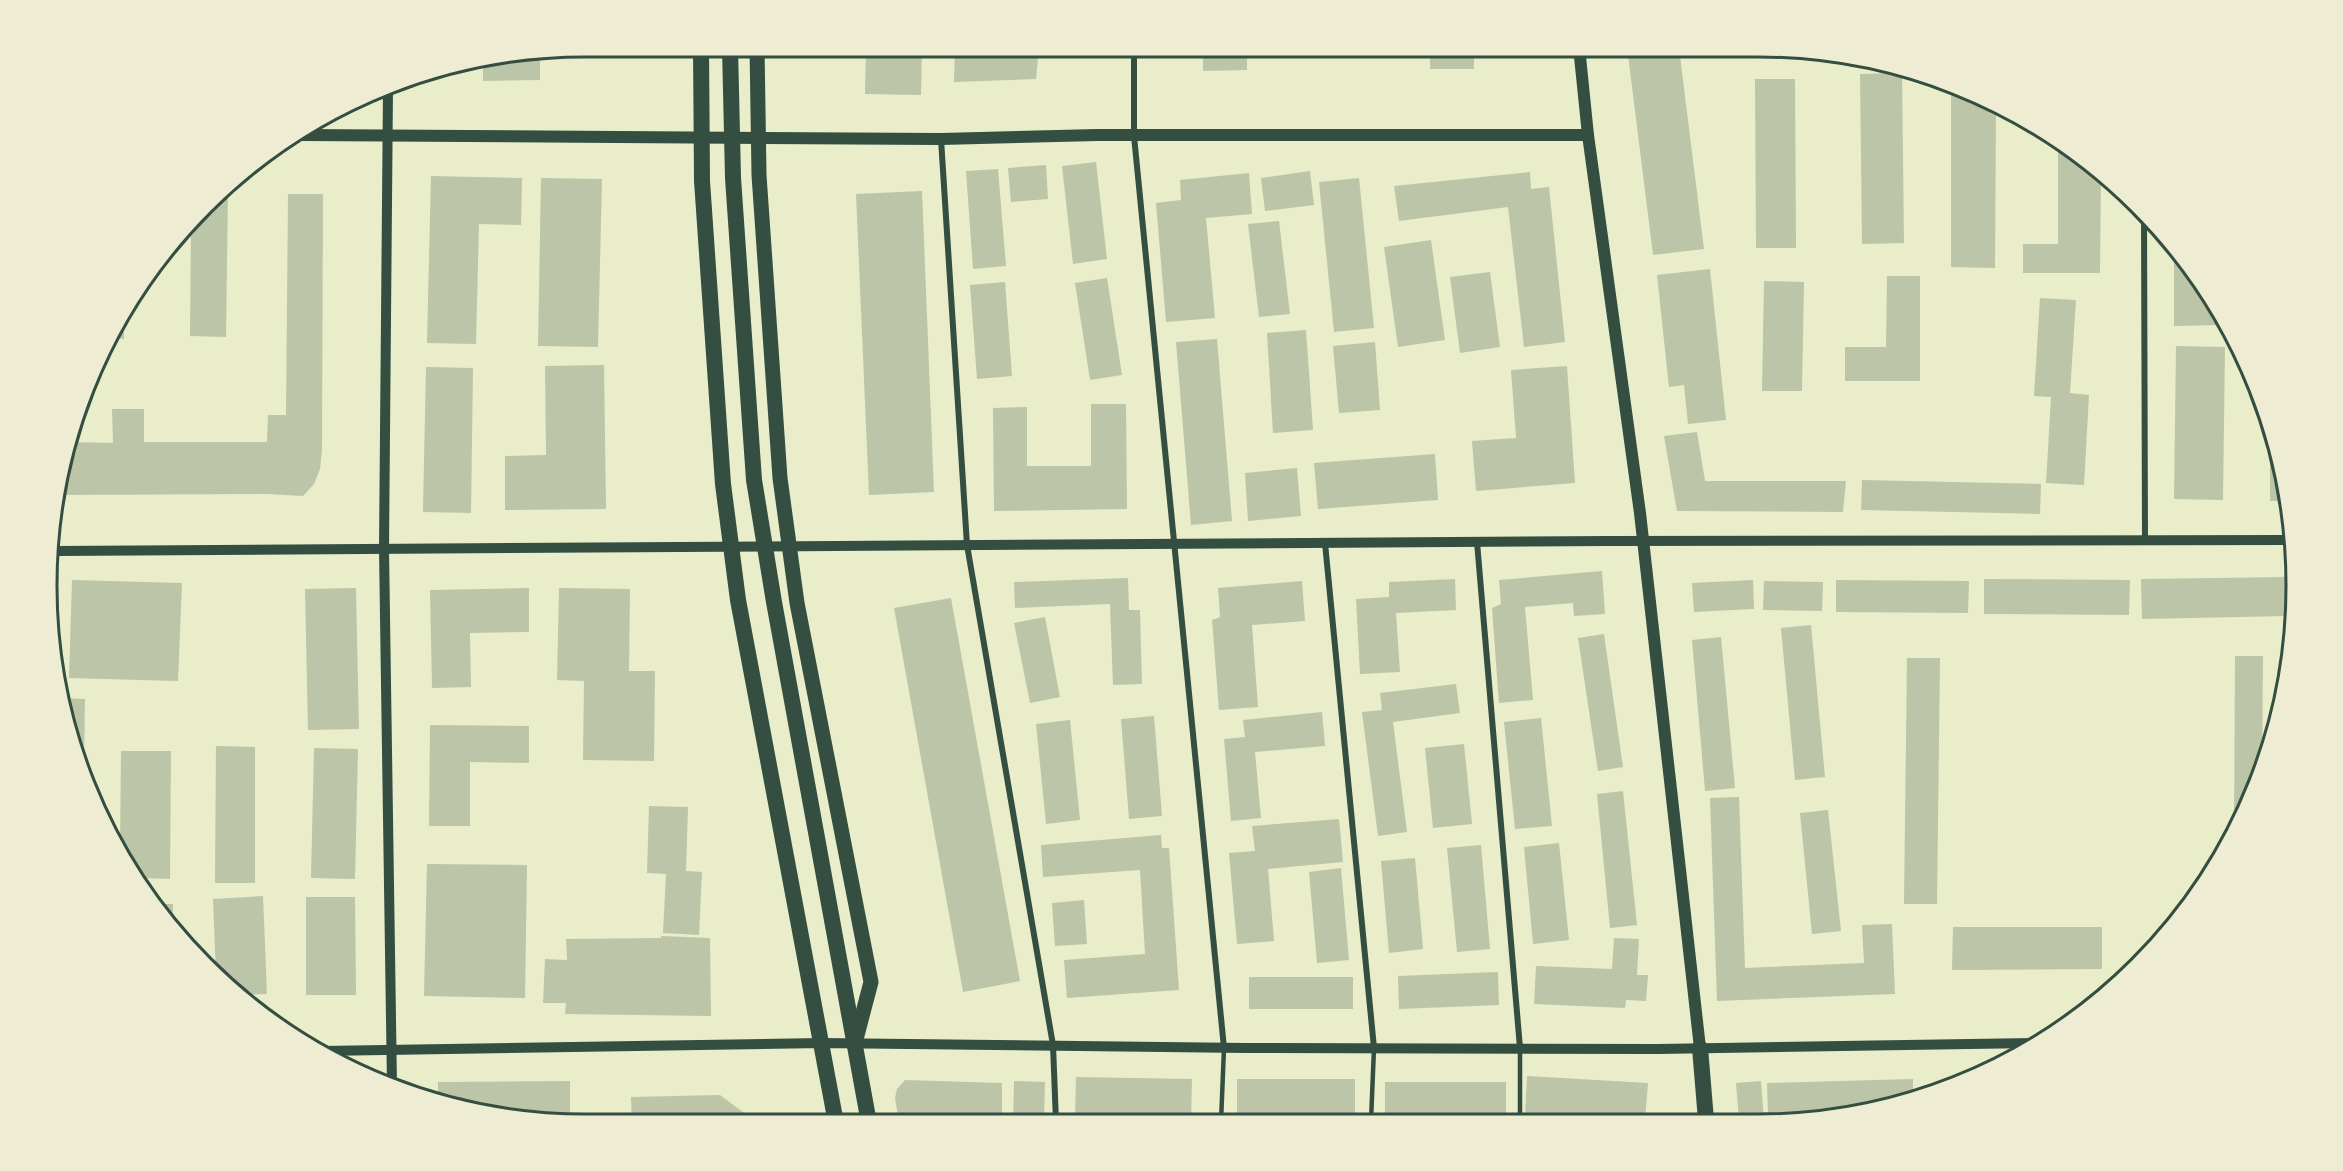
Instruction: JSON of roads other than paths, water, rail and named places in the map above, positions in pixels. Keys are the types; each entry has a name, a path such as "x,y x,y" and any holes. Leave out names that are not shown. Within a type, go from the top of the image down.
{"highway":[{"path":"701,57 702,181 723,484 738,600 834,1114"},
{"path":"730,57 732,138 754,480 868,1114"},
{"path":"1700,1048 1706,1114"}],"main road":[{"path":"757,57 759,175 780,478 797,603 871,982 855,1044"},
{"path":"1580,57 1588,135 1643,541 1700,1048"},
{"path":"310,135 940,139 1134,136 1588,135"}],"street":[{"path":"1134,57 1134,136 1224,1048"},
{"path":"388,95 384,549 392,1077"},
{"path":"940,139 967,545 1053,1045 1056,1114"},
{"path":"2144,226 2145,541"},
{"path":"58,551 1643,541 2284,540"},
{"path":"1477,542 1520,1048"},
{"path":"1324,543 1374,1048"},
{"path":"336,1051 821,1043 1224,1048 1700,1048 2022,1043"}],"lane":[{"path":"1221,1114 1224,1048"},
{"path":"1371,1114 1374,1048"},
{"path":"1520,1048 1520,1114"}]}
